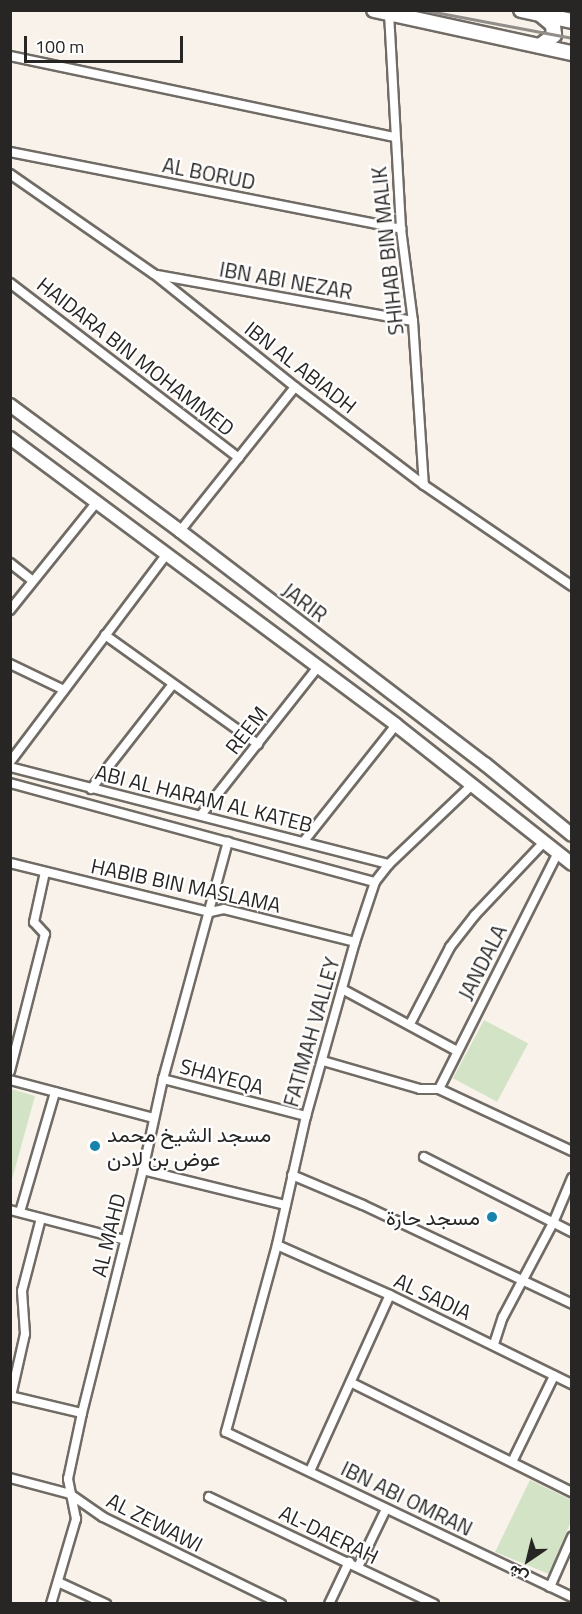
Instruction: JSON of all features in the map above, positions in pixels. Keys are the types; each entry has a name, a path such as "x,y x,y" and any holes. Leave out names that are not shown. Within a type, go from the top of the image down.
{"main road":[{"path":"374,10 572,53"},
{"path":"521,10 571,19"},
{"path":"540,46 554,35 553,25 541,14"},
{"name":"JARIR","path":"10,405 180,531 485,764 572,836"},
{"name":"JARIR","path":"10,438 396,725 572,864"}],"street":[{"name":"SHIHAB BIN MALIK","path":"389,13 394,137 401,229 412,321 424,485"},
{"path":"10,56 394,137"},
{"name":"AL BORUD","path":"10,152 401,229"},
{"name":"IBN AL ABIADH","path":"10,174 154,274 295,387 424,485 572,586"},
{"name":"IBN ABI NEZAR","path":"154,274 412,321"},
{"name":"HAIDARA BIN MOHAMMED","path":"10,283 239,458"},
{"path":"180,531 295,387"},
{"path":"10,610 96,503"},
{"path":"10,762 167,554"},
{"path":"10,563 33,581"},
{"path":"105,635 258,744"},
{"path":"10,664 64,690"},
{"name":"REEM","path":"201,815 318,667"},
{"path":"91,789 173,684"},
{"path":"304,842 396,725"},
{"name":"ABI AL HARAM AL KATEB","path":"10,767 389,864"},
{"name":"ABI AL HARAM AL KATEB","path":"10,783 375,882"},
{"name":"FATIMAH VALLEY","path":"226,1432 277,1245 306,1116 355,942 375,882 389,864 473,784"},
{"name":"AL MAHD","path":"51,1604 76,1519 68,1479 82,1413 143,1170 163,1079 228,842"},
{"path":"410,1024 450,947 475,915 544,842"},
{"name":"JANDALA","path":"438,1089 558,852"},
{"name":"HABIB BIN MASLAMA","path":"10,863 210,912 224,909 355,942"},
{"path":"10,1071 45,934 34,922 45,872"},
{"path":"342,989 457,1051"},
{"path":"323,1061 420,1089 438,1089 572,1151"},
{"name":"SHAYEQA","path":"163,1079 306,1116"},
{"path":"10,1080 154,1118"},
{"path":"20,1212 55,1092"},
{"path":"424,1157 572,1232"},
{"path":"143,1170 286,1205"},
{"path":"292,1175 572,1304"},
{"path":"494,1344 503,1317 521,1279 553,1223 572,1178"},
{"path":"10,1210 125,1240"},
{"path":"41,1218 22,1291 25,1334 11,1396 82,1413"},
{"name":"AL SADIA","path":"277,1245 494,1344 572,1384"},
{"path":"310,1471 352,1383 390,1295"},
{"path":"512,1462 554,1376"},
{"path":"352,1383 572,1492"},
{"name":"IBN ABI OMRAN","path":"226,1432 572,1597"},
{"name":"AL ZEWAWI","path":"10,1478 70,1494 103,1517 281,1604"},
{"name":"AL-DAERAH","path":"209,1497 434,1604"},
{"path":"358,1568 386,1509"},
{"path":"550,1587 572,1537"},
{"path":"329,1604 349,1562"},
{"path":"58,1582 106,1604"}],"green space":[{"path":"484,1020 528,1043 497,1102 453,1078"},
{"path":"10,1089 35,1096 11,1183"},
{"path":"530,1480 571,1500 571,1521 549,1574 495,1552"}],"railway":[{"path":"424,10 572,38"}],"place":[{"name":"مسجد الشيخ محمد عوض بن لادن","path":"95,1146"},
{"name":"مسجد حارة","path":"492,1217"}]}
